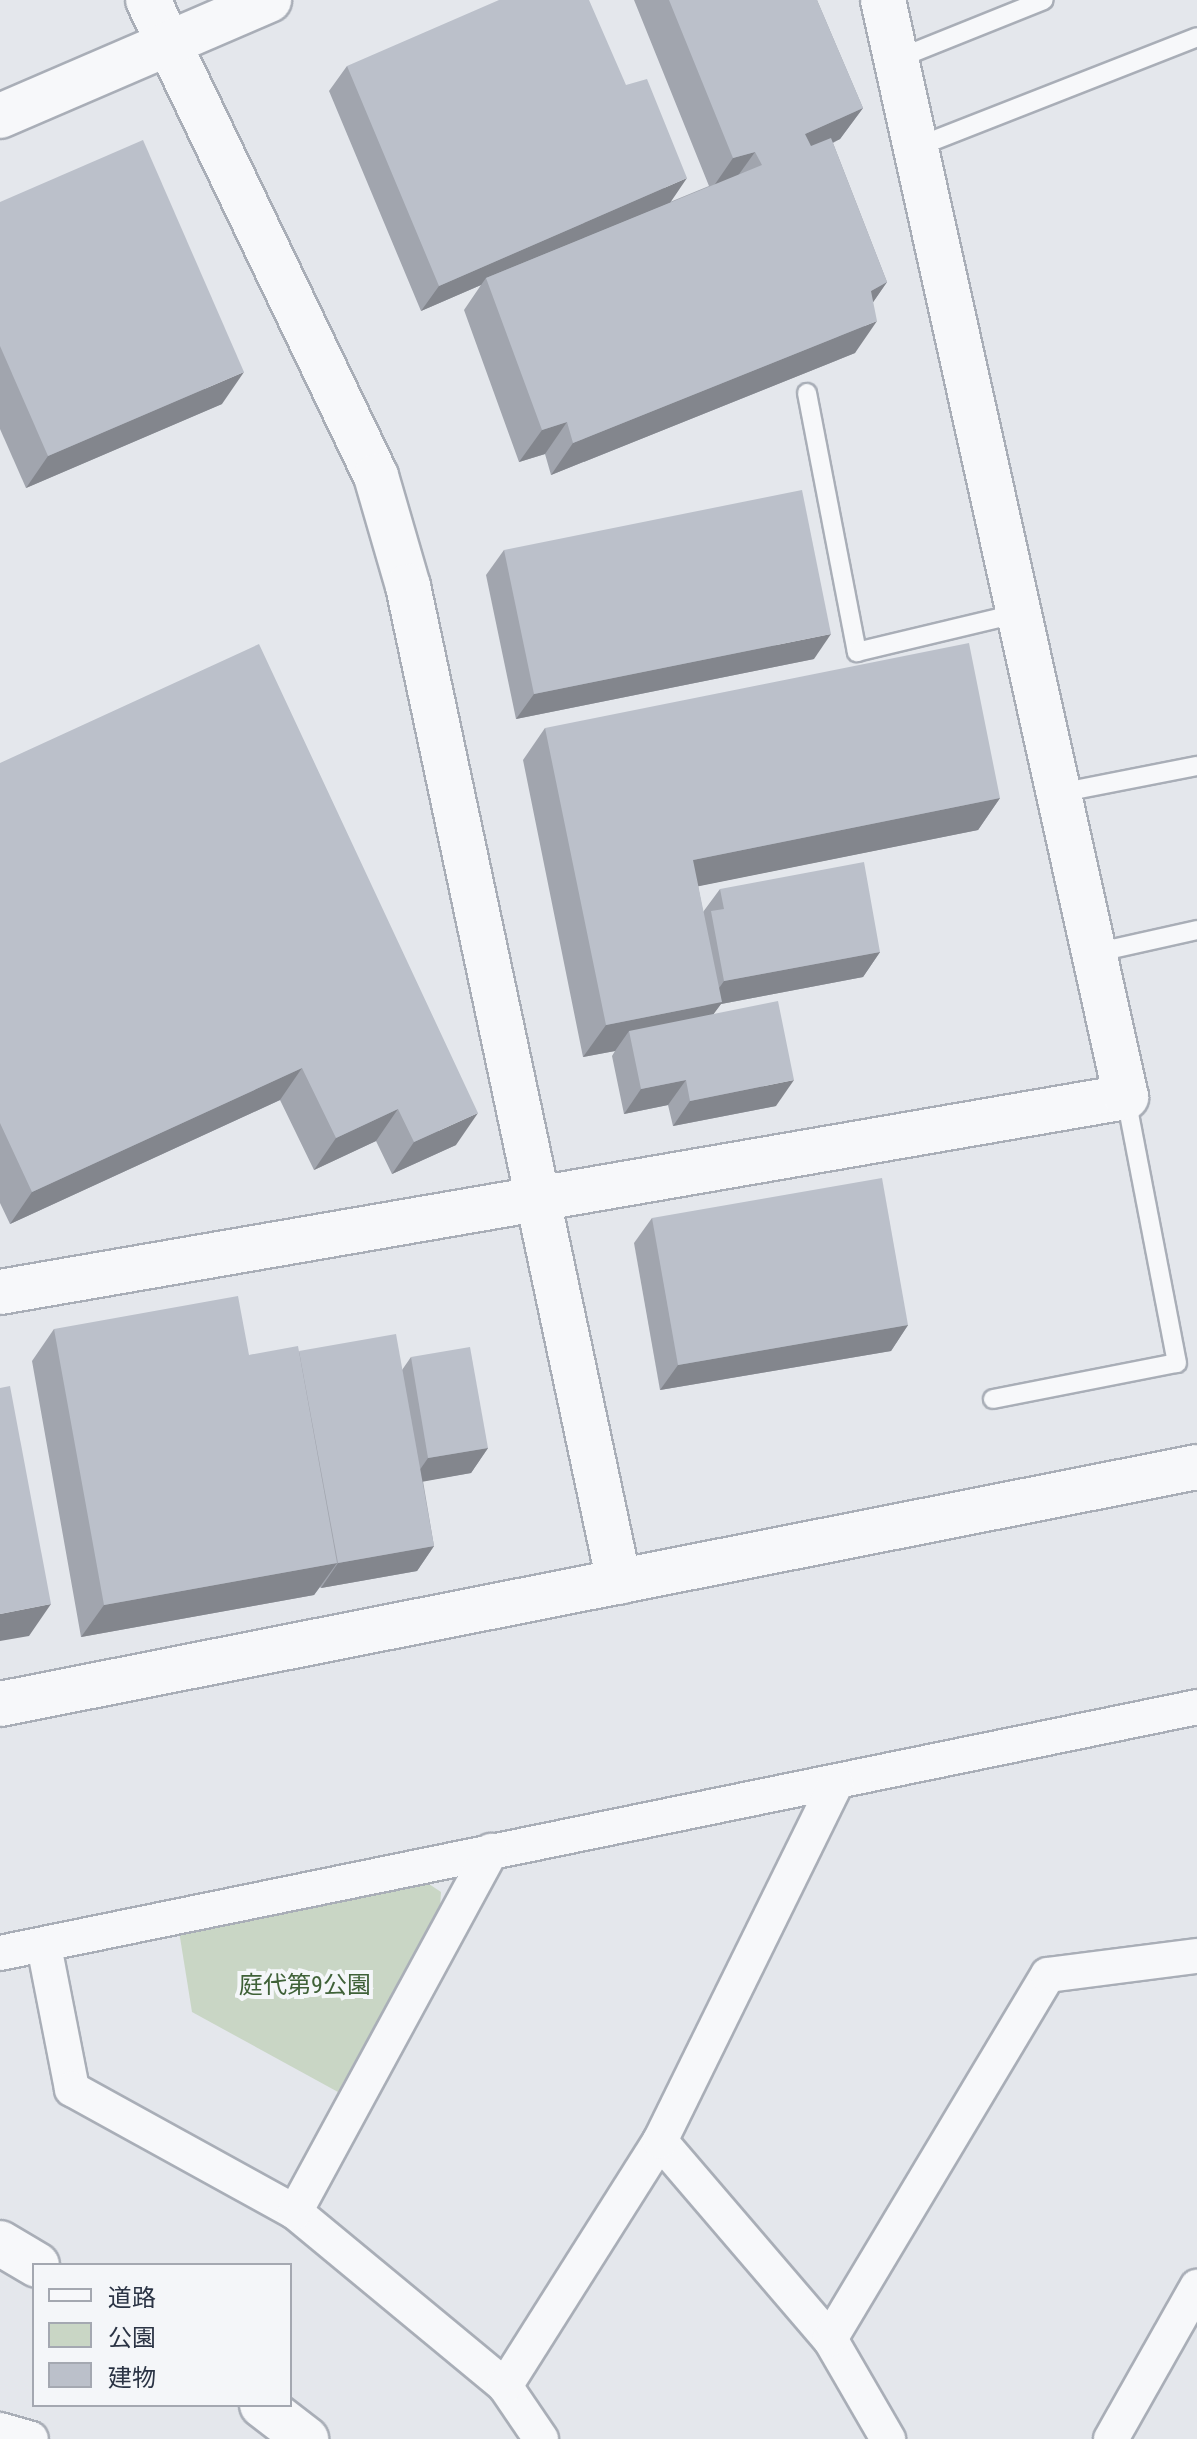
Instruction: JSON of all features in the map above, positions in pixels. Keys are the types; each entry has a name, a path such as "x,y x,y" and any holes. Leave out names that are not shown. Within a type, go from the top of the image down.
{"street":[{"path":"148,0 376,476 408,586 619,1582"},
{"path":"0,116 269,0"},
{"path":"0,1292 1126,1097 883,0"},
{"path":"0,1704 1197,1467"},
{"path":"0,1953 1197,1707"},
{"path":"505,2386 660,2141 836,1783"},
{"path":"295,2212 491,1851"},
{"path":"44,1946 72,2089 295,2212 505,2386 541,2439"},
{"path":"830,2339 1048,1975 1197,1956"},
{"path":"660,2141 830,2339 888,2439"},
{"path":"0,2243 34,2263"},
{"path":"1111,2439 1197,2287"},
{"path":"265,2407 306,2439"},
{"path":"0,2430 31,2439"}],"lane":[{"path":"897,59 1044,0"},
{"path":"916,147 1197,37"},
{"path":"807,393 857,652 1019,613"},
{"path":"1059,793 1197,766"},
{"path":"1094,953 1197,930"},
{"path":"993,1399 1177,1363 1126,1097"}],"green space":[{"name":"庭代第9公園","path":"429,1884 441,1892 440,1909 338,2092 192,2012 179,1931"}],"building":[{"path":"499,0 589,0 626,85 647,79 687,178 439,286 347,66"},
{"path":"669,0 817,0 863,108 805,134 811,146 831,138 887,282 871,291 877,321 573,443 567,422 542,430 486,278 762,165 755,152 733,158"},
{"path":"143,140 244,372 48,456 0,346 0,202"},
{"path":"802,490 831,634 534,694 504,550"},
{"path":"969,643 1000,798 693,860 722,1002 606,1025 545,728"},
{"path":"259,644 478,1113 414,1142 398,1109 336,1138 302,1068 32,1192 0,1123 0,763"},
{"path":"864,862 880,952 724,981 711,911 724,909 720,889"},
{"path":"778,1001 794,1080 690,1101 686,1080 641,1089 629,1031"},
{"path":"882,1178 908,1325 678,1365 652,1218"},
{"path":"238,1296 249,1355 298,1346 337,1563 104,1605 54,1329"},
{"path":"396,1334 434,1546 338,1563 299,1351"},
{"path":"470,1347 488,1448 428,1458 411,1357"},
{"path":"10,1386 51,1604 0,1614 0,1388"}]}
